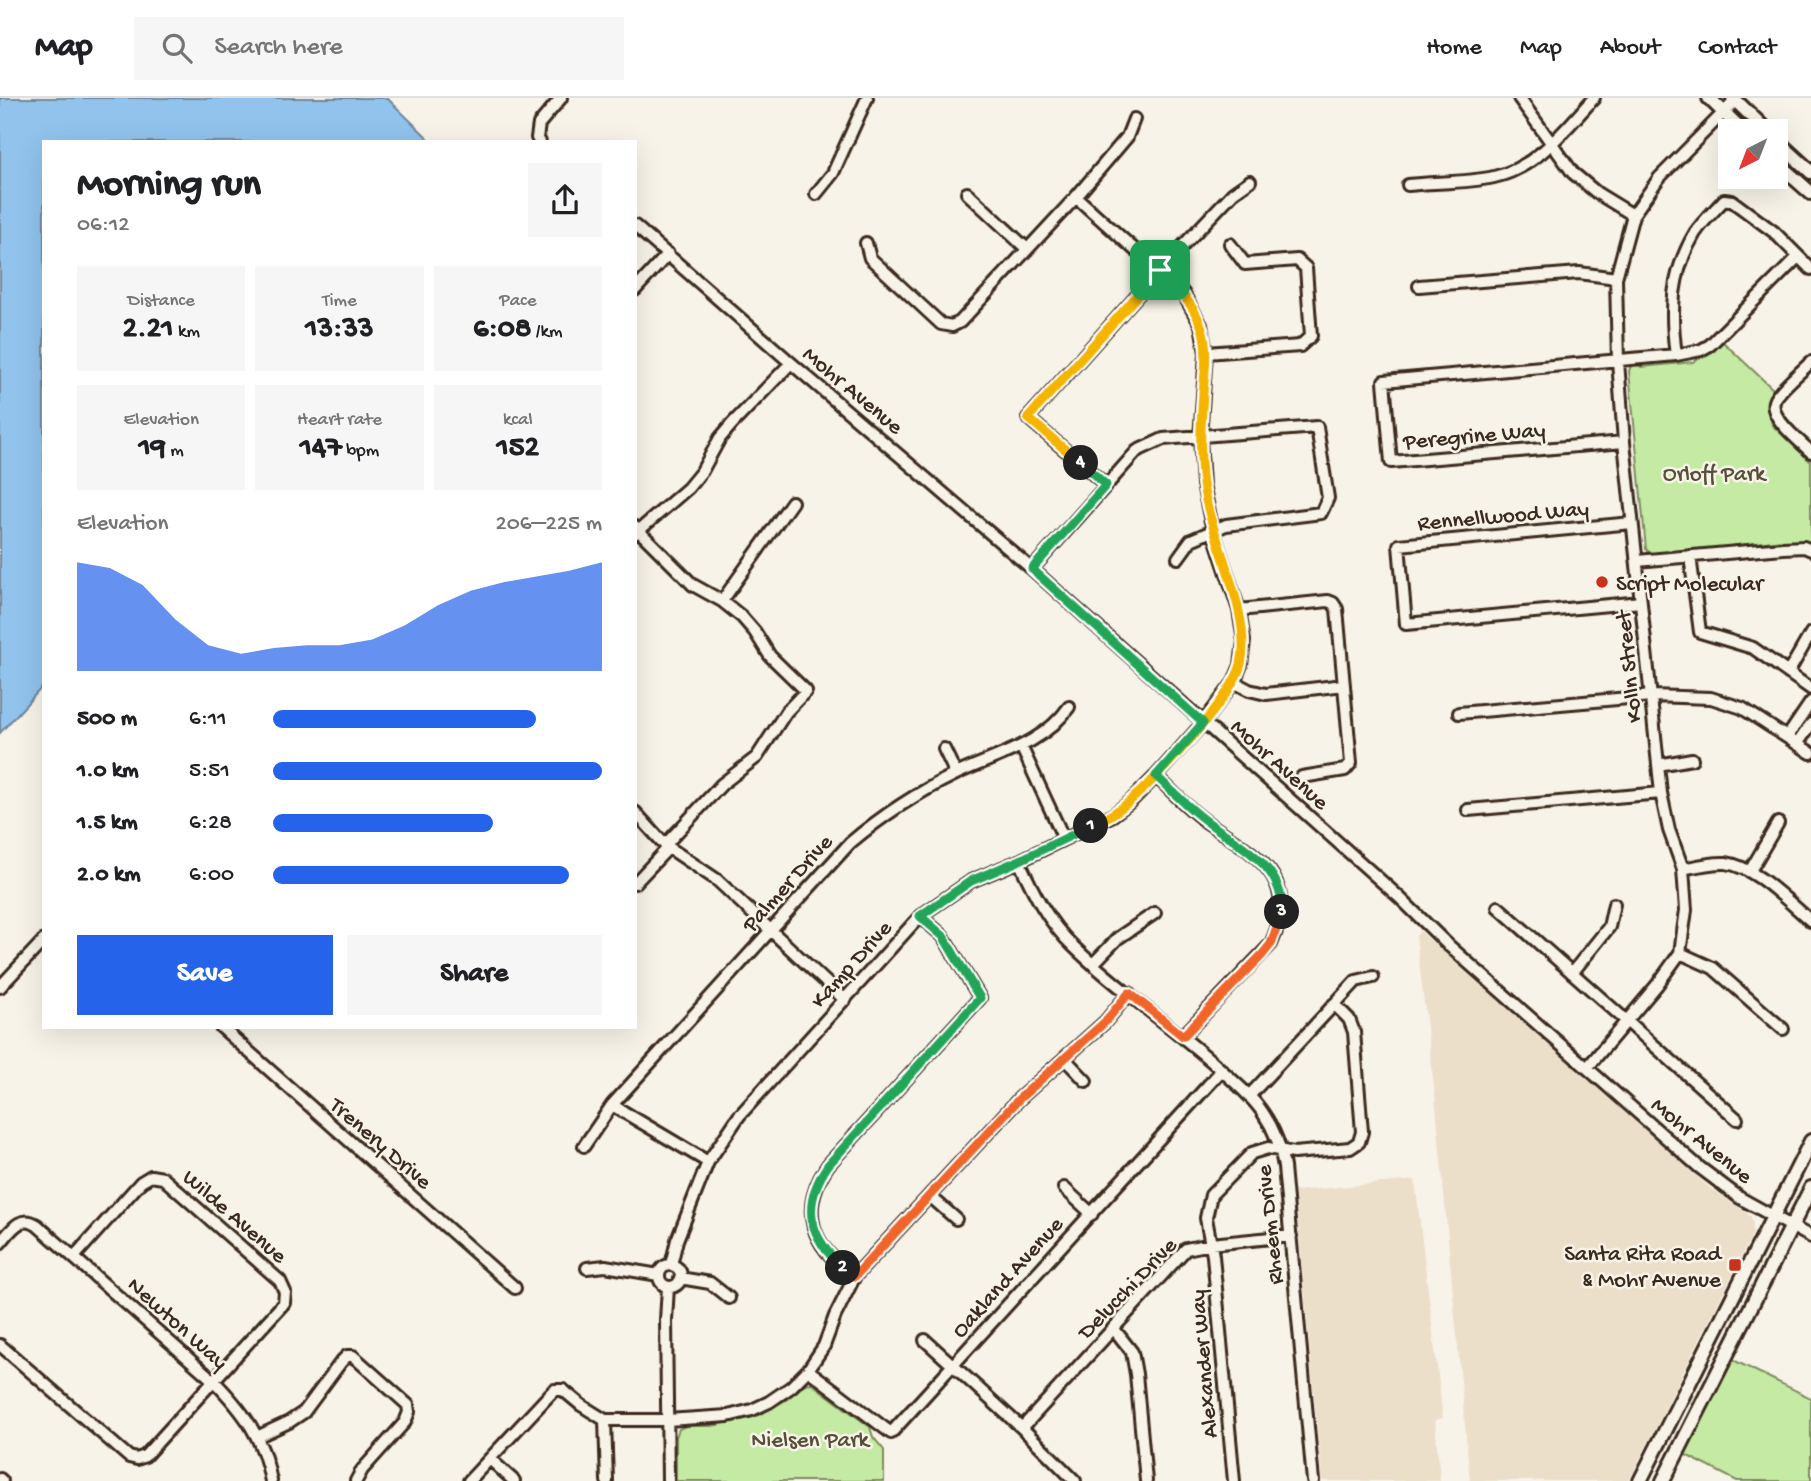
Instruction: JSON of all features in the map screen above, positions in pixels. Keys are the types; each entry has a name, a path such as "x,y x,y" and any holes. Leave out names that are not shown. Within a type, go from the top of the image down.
{"main road":[{"path":"1709,98 1731,119"},
{"path":"1734,99 1754,119"},
{"path":"1788,151 1811,172"},
{"path":"1788,173 1811,193"},
{"path":"1640,1481 1811,1141"},
{"path":"1664,1481 1811,1188"}],"street":[{"path":"538,140 539,124 561,98"},
{"path":"816,194 833,173 867,98"},
{"path":"1519,98 1573,173 1597,193 1633,215"},
{"path":"1408,185 1494,177 1522,167 1552,144 1594,98"},
{"name":"Kolln Street","path":"1587,1068 1627,1022 1679,953 1686,910 1683,869 1669,830 1661,793 1624,442 1616,278 1633,215 1659,178 1724,113 1734,99"},
{"path":"866,243 870,258 941,324 952,327 960,323 1076,197 1127,137 1134,119"},
{"path":"1106,485 1028,418 1160,270 1233,193 1250,181"},
{"path":"967,192 1027,249"},
{"name":"Kamp Drive","path":"671,1265 677,1240 708,1162 739,1116 920,916 971,881 1113,815 1156,776 1203,723 1234,682 1241,665 1244,641 1239,610 1213,531 1203,484 1200,438 1206,353 1201,325 1183,293 1076,197"},
{"path":"1676,355 1671,319 1672,295 1682,259 1696,232 1724,200 1732,201 1774,232 1811,270"},
{"name":"Mohr Avenue","path":"637,228 790,363 1032,569 1399,897 1447,944 1717,1182 1740,1198 1811,1237"},
{"path":"1206,353 1300,346 1311,336 1306,268 1297,260 1245,264 1230,244"},
{"path":"637,288 668,254"},
{"path":"1618,361 1676,355 1701,350 1710,345 1798,257"},
{"path":"1419,286 1579,272 1616,278"},
{"name":"Peregrine Way","path":"1618,361 1384,381 1391,461 1624,442"},
{"path":"1811,362 1775,399 1773,408 1775,416 1811,452"},
{"path":"637,881 722,784 757,757 786,712 806,691 770,656 742,617 677,572 637,530 688,488 702,471 726,431 790,363"},
{"path":"1032,569 1137,451 1163,439 1317,427 1328,498 1321,513 1226,525 1191,540 1178,558"},
{"path":"722,601 792,502"},
{"name":"Rennellwood Way","path":"1632,523 1399,545 1406,624 1641,602"},
{"path":"1637,561 1783,548 1804,547 1811,551"},
{"path":"1690,556 1700,632 1753,648 1811,689"},
{"path":"1239,610 1328,601 1337,609 1351,763 1345,770 1302,777"},
{"path":"1788,673 1811,634"},
{"path":"1234,682 1266,694 1345,685"},
{"path":"1459,713 1651,696 1711,698 1742,708 1811,753"},
{"path":"1788,736 1811,702"},
{"name":"Palmer Drive","path":"584,1146 612,1105 850,843 876,821 920,792 1038,738 1058,723 1069,707"},
{"path":"1798,743 1811,724"},
{"path":"1021,746 1064,839"},
{"path":"944,749 956,774"},
{"path":"1658,765 1692,759"},
{"path":"1156,776 1206,821 1262,861 1278,887 1283,902 1271,944 1183,1036"},
{"path":"1468,810 1661,793"},
{"path":"637,815 667,846 717,880 845,1000"},
{"path":"1750,871 1778,823"},
{"name":"Rheem Drive","path":"1018,861 1034,895 1055,926 1093,964 1183,1036 1249,1096 1262,1112 1282,1150 1313,1481"},
{"path":"1683,869 1711,863 1728,863 1750,871 1811,921"},
{"path":"1572,973 1609,927 1614,904"},
{"path":"1498,907 1737,1119"},
{"path":"1093,964 1118,938 1155,913"},
{"path":"855,1276 830,1256 816,1235 810,1214 817,1182 828,1165 980,998 943,936 920,916"},
{"path":"0,987 42,942"},
{"path":"1679,953 1713,968 1783,1029"},
{"path":"1249,1096 1356,981 1373,977"},
{"path":"469,1481 554,1390 563,1390 605,1420 729,1416 752,1410 791,1387 808,1370 824,1346 855,1276 1019,1099 1105,1022 1129,993"},
{"name":"Alexander Way","path":"1234,1481 1211,1244 1206,1218 1211,1195 1252,1153 1268,1148 1294,1153 1350,1148 1359,1142 1362,1132 1354,1032 1349,1019 1334,1004"},
{"name":"Trenery Drive","path":"222,1029 515,1288"},
{"path":"1065,1059 1086,1081"},
{"name":"Oakland Avenue","path":"808,1370 891,1433 1222,1070"},
{"path":"612,1105 708,1162"},
{"name":"Wilde Avenue","path":"74,1257 141,1182 151,1176 163,1178 271,1273 280,1281 285,1292 284,1303 214,1381"},
{"path":"1064,1188 1091,1214"},
{"path":"930,1196 956,1219"},
{"name":"Newton Way","path":"0,1243 16,1225 26,1220 37,1225 74,1257 214,1381 240,1408 259,1436 271,1481"},
{"name":"Delucchi Drive","path":"1022,1428 1186,1249 1291,1236"},
{"path":"671,1265 678,1270 680,1278 676,1285 668,1287 661,1282 659,1275 663,1268 671,1265"},
{"path":"587,1268 605,1266 659,1275"},
{"path":"680,1278 710,1283 729,1298"},
{"path":"668,1287 668,1481"},
{"path":"1114,1329 1132,1352 1146,1481"},
{"path":"925,1340 1022,1428 1075,1481"},
{"path":"0,1345 129,1457 137,1459 145,1456 214,1381"},
{"path":"259,1436 304,1412 341,1362 347,1356 354,1356 408,1405 409,1412 405,1422 362,1470 356,1481"},
{"path":"605,1420 607,1481"},
{"path":"490,1460 514,1481"}],"shaded area":[{"path":"1420,931 1710,1188 1751,1216 1753,1233 1629,1481 1470,1481 1435,1095 1416,936"},
{"path":"1415,1180 1443,1418 1435,1420 1440,1481 1322,1481 1295,1191"}],"green space":[{"name":"Orloff Park","path":"1722,341 1776,392 1769,406 1772,425 1811,462 1811,545 1804,542 1786,543 1782,540 1652,555 1646,549 1629,371 1631,366 1637,363 1641,367 1693,362"},
{"path":"1729,1358 1811,1398 1811,1481 1737,1481 1682,1453"},
{"name":"Nielsen Park","path":"811,1383 870,1427 873,1437 884,1450 884,1481 676,1481 676,1437 679,1429 686,1426 712,1426 753,1417 786,1400 805,1384"}],"water":[{"path":"0,98 387,98 430,140 42,140 42,687 0,733"}],"place":[{"name":"Script Molecular","path":"1602,582"},
{"name":"Santa Rita Road & Mohr Avenue","path":"1735,1265"}],"route":[{"path":"1160,270 1028,418 1106,485 1032,569 1203,723 1156,776 1206,821 1262,861 1278,887 1283,902 1277,929 1271,944 1262,955 1183,1036 1129,993 1105,1022 1019,1099 855,1276 830,1256 816,1235 810,1214 817,1182 828,1165 980,998 943,936 920,916 971,881 1113,815 1131,801 1203,723 1234,682 1241,665 1244,641 1239,610 1213,531 1203,484 1200,438 1206,353 1201,325 1183,293 1160,270"}]}
